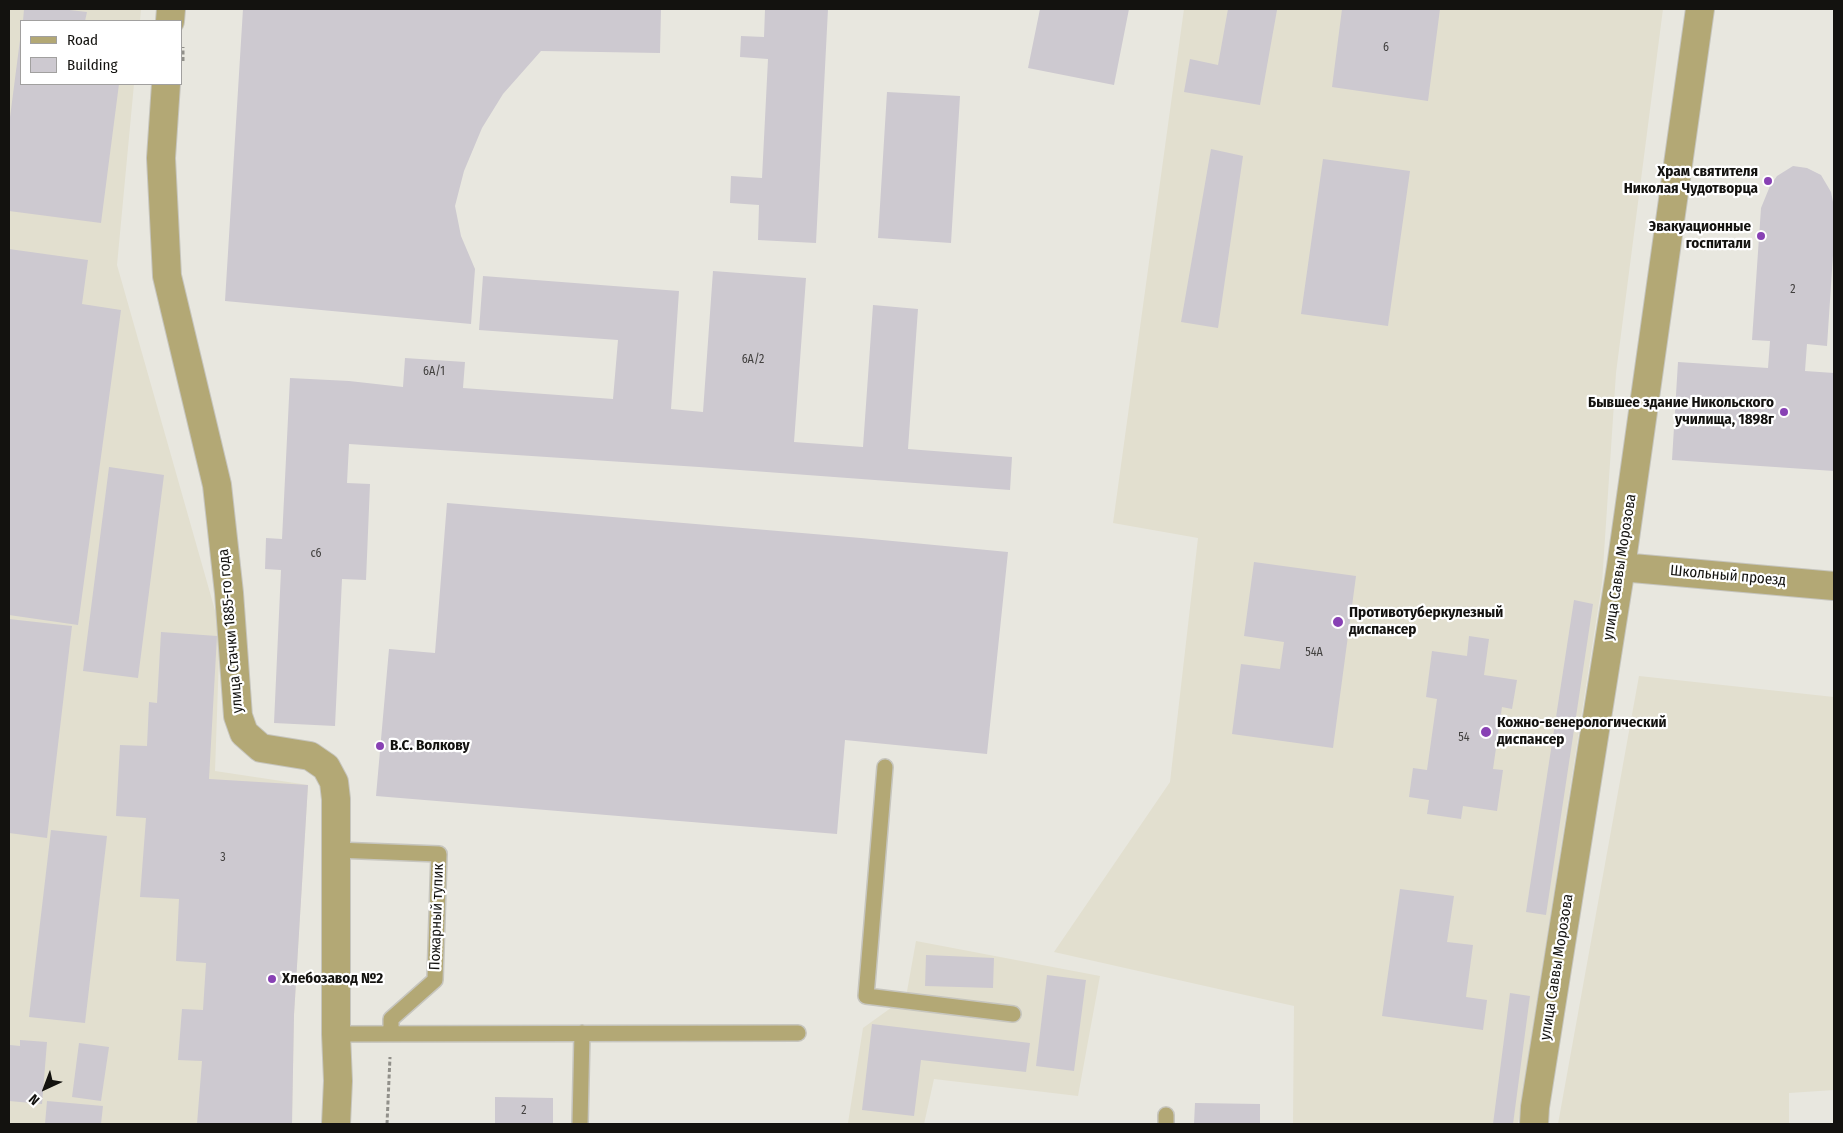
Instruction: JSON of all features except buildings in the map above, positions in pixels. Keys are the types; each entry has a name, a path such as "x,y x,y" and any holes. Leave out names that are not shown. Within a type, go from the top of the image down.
{"street":[{"name":"улица Саввы Морозова","path":"1534,1124 1535,1107 1621,567 1700,9"},
{"name":"улица Стачки 1885-го года","path":"166,85 161,158 167,276 217,486 238,716 244,734 261,748 310,756 326,767 334,782 336,799 336,1034 338,1081 336,1124"},
{"name":"Школьный проезд","path":"1621,567 1834,586"}],"lane":[{"path":"885,767 866,996 1013,1014"},
{"name":"Пожарный тупик","path":"336,850 439,854 435,980 391,1019 391,1034"},
{"path":"580,1124 582,1033"},
{"path":"336,1034 798,1033"}],"path":[{"path":"387,1124 391,1034"}],"shaded area":[{"path":"9,9 141,9 140,20 20,20 20,85 134,85 117,265 220,628 215,771 308,785 294,1015 292,1124 9,1124"},
{"path":"1184,9 1663,9 1616,373 1602,583 1518,1124 1293,1124 1294,1006 1054,952 1170,782 1198,538 1113,523"},
{"path":"1639,676 1834,697 1834,1090 1789,1093 1789,1124 1558,1124"},
{"path":"916,941 1100,976 1078,1096 934,1079 924,1124 848,1123 863,1028 906,997"}],"place":[{"name":"Храм святителя Николая Чудотворца","path":"1768,181"},
{"name":"Эвакуационные госпитали","path":"1761,236"},
{"name":"Бывшее здание Никольского училища, 1898г","path":"1784,412"},
{"name":"Противотуберкулезный диспансер","path":"1338,622"},
{"name":"Кожно-венерологический диспансер","path":"1486,732"},
{"name":"В.С. Волкову","path":"380,746"},
{"name":"Хлебозавод №2","path":"272,979"}]}
